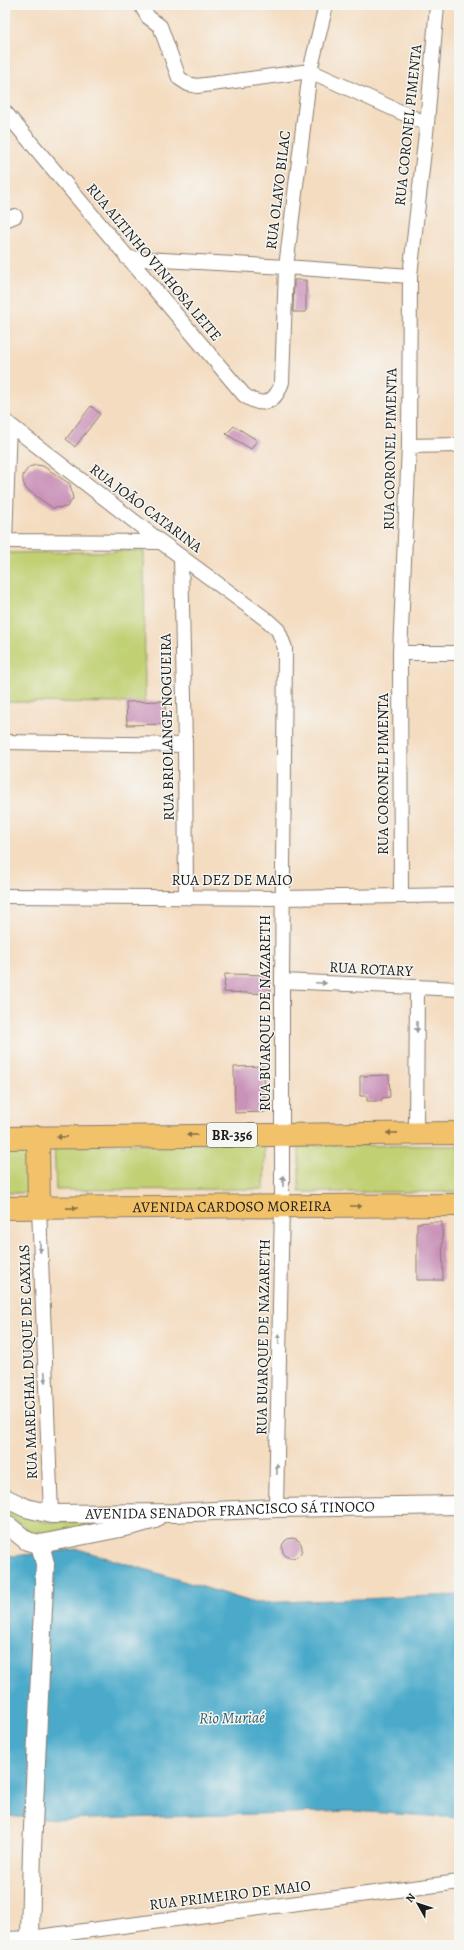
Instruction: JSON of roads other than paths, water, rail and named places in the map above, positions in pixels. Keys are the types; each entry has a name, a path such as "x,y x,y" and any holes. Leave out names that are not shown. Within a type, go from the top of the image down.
{"highway":[{"name":"BR-356","path":"5,1138 416,1132 459,1133"},
{"path":"38,1137 39,1208"},
{"name":"AVENIDA CARDOSO MOREIRA","path":"5,1208 459,1205"}],"street":[{"path":"141,5 148,18 160,26 179,78 188,84 197,86 310,71 427,124"},
{"name":"RUA OLAVO BILAC","path":"282,382 286,266 310,71 326,5"},
{"name":"RUA CORONEL PIMENTA","path":"401,896 400,652 409,446 410,276 427,124 437,5"},
{"name":"RUA ALTINHO VINHOSA LEITE","path":"5,112 244,395 252,401 261,404 268,402 280,389 282,382"},
{"path":"127,258 286,266 410,276"},
{"path":"7,423 5,542 161,542"},
{"name":"RUA JOÃO CATARINA","path":"7,423 161,542 267,620"},
{"path":"409,446 459,445"},
{"name":"RUA BRIOLANGE NOGUEIRA","path":"181,557 185,745 186,897"},
{"name":"RUA BUARQUE DE NAZARETH","path":"267,620 278,630 285,648 281,1134 282,1205 276,1508"},
{"path":"400,652 459,653"},
{"path":"5,742 185,745"},
{"name":"RUA DEZ DE MAIO","path":"5,896 283,898 459,895"},
{"name":"RUA ROTARY","path":"282,981 459,989"},
{"path":"416,1132 417,988"},
{"name":"RUA MARECHAL DUQUE DE CAXIAS","path":"39,1208 51,1514"},
{"name":"AVENIDA SENADOR FRANCISCO SÁ TINOCO","path":"5,1498 26,1508 51,1514 173,1513 276,1508 459,1505"},
{"path":"5,1523 27,1541 40,1544 130,1526 173,1513"},
{"path":"29,1941 45,1564 40,1544"},
{"name":"RUA PRIMEIRO DE MAIO","path":"5,1939 29,1941 459,1882"}],"water":[{"name":"Rio Muriaé","path":"78,1549 255,1603 459,1595 459,1818 353,1811 60,1820 5,1816 5,1553 13,1556"}]}
